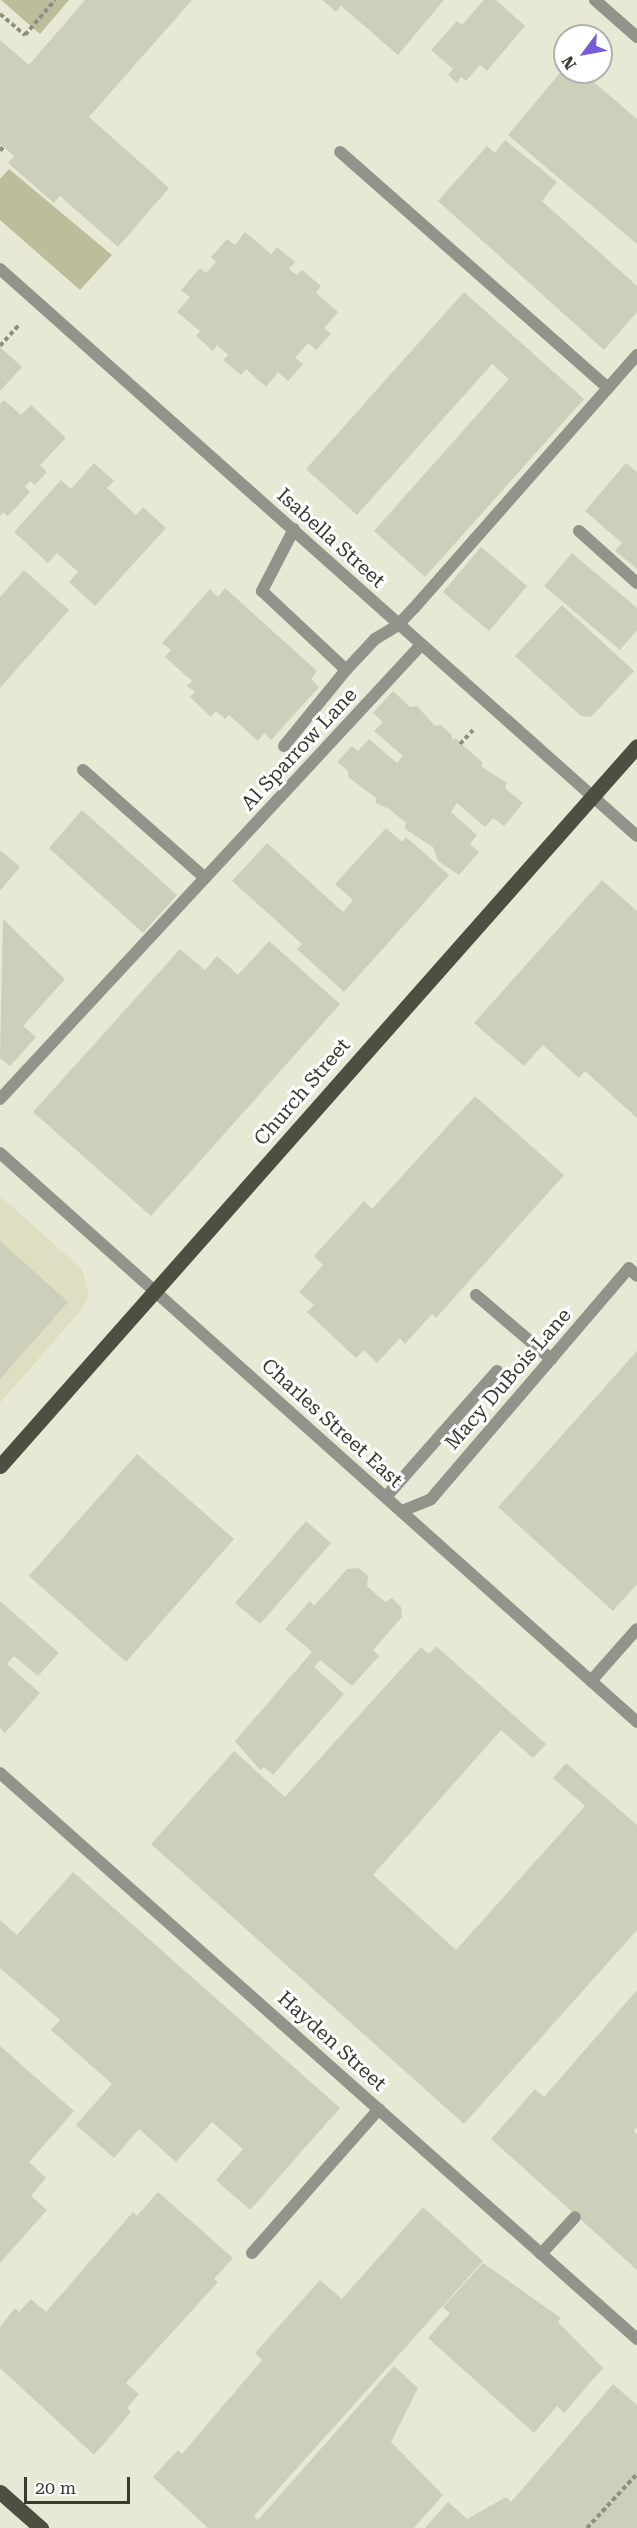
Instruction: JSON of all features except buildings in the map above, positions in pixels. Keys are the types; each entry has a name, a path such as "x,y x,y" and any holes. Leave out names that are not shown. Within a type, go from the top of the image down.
{"main road":[{"name":"Church Street","path":"0,1466 637,746"},
{"path":"0,2492 41,2528"}],"street":[{"path":"595,0 637,37"},
{"path":"340,152 608,388"},
{"name":"Isabella Street","path":"0,269 637,836"},
{"path":"284,746 346,670 375,639 398,625 637,355"},
{"path":"294,529 262,591 346,670"},
{"path":"579,531 637,583"},
{"name":"Al Sparrow Lane","path":"0,1099 421,645"},
{"path":"82,770 205,878"},
{"name":"Charles Street East","path":"0,1153 156,1289 637,1722"},
{"name":"Macy DuBois Lane","path":"402,1511 431,1499 629,1269 637,1276"},
{"path":"476,1295 551,1359"},
{"path":"386,1497 497,1371"},
{"path":"591,1681 637,1629"},
{"name":"Hayden Street","path":"0,1773 637,2339"},
{"path":"252,2253 379,2109"},
{"path":"541,2254 575,2217"}],"path":[{"path":"0,14 26,35 55,0"},
{"path":"0,346 19,325"},
{"path":"460,744 473,730"},
{"path":"587,2528 637,2474"}],"shaded area":[{"path":"1,0 69,0 40,34"},
{"path":"9,169 112,255 80,290 0,220 0,179"},
{"path":"0,1196 82,1269 89,1294 83,1308 0,1403"}]}
